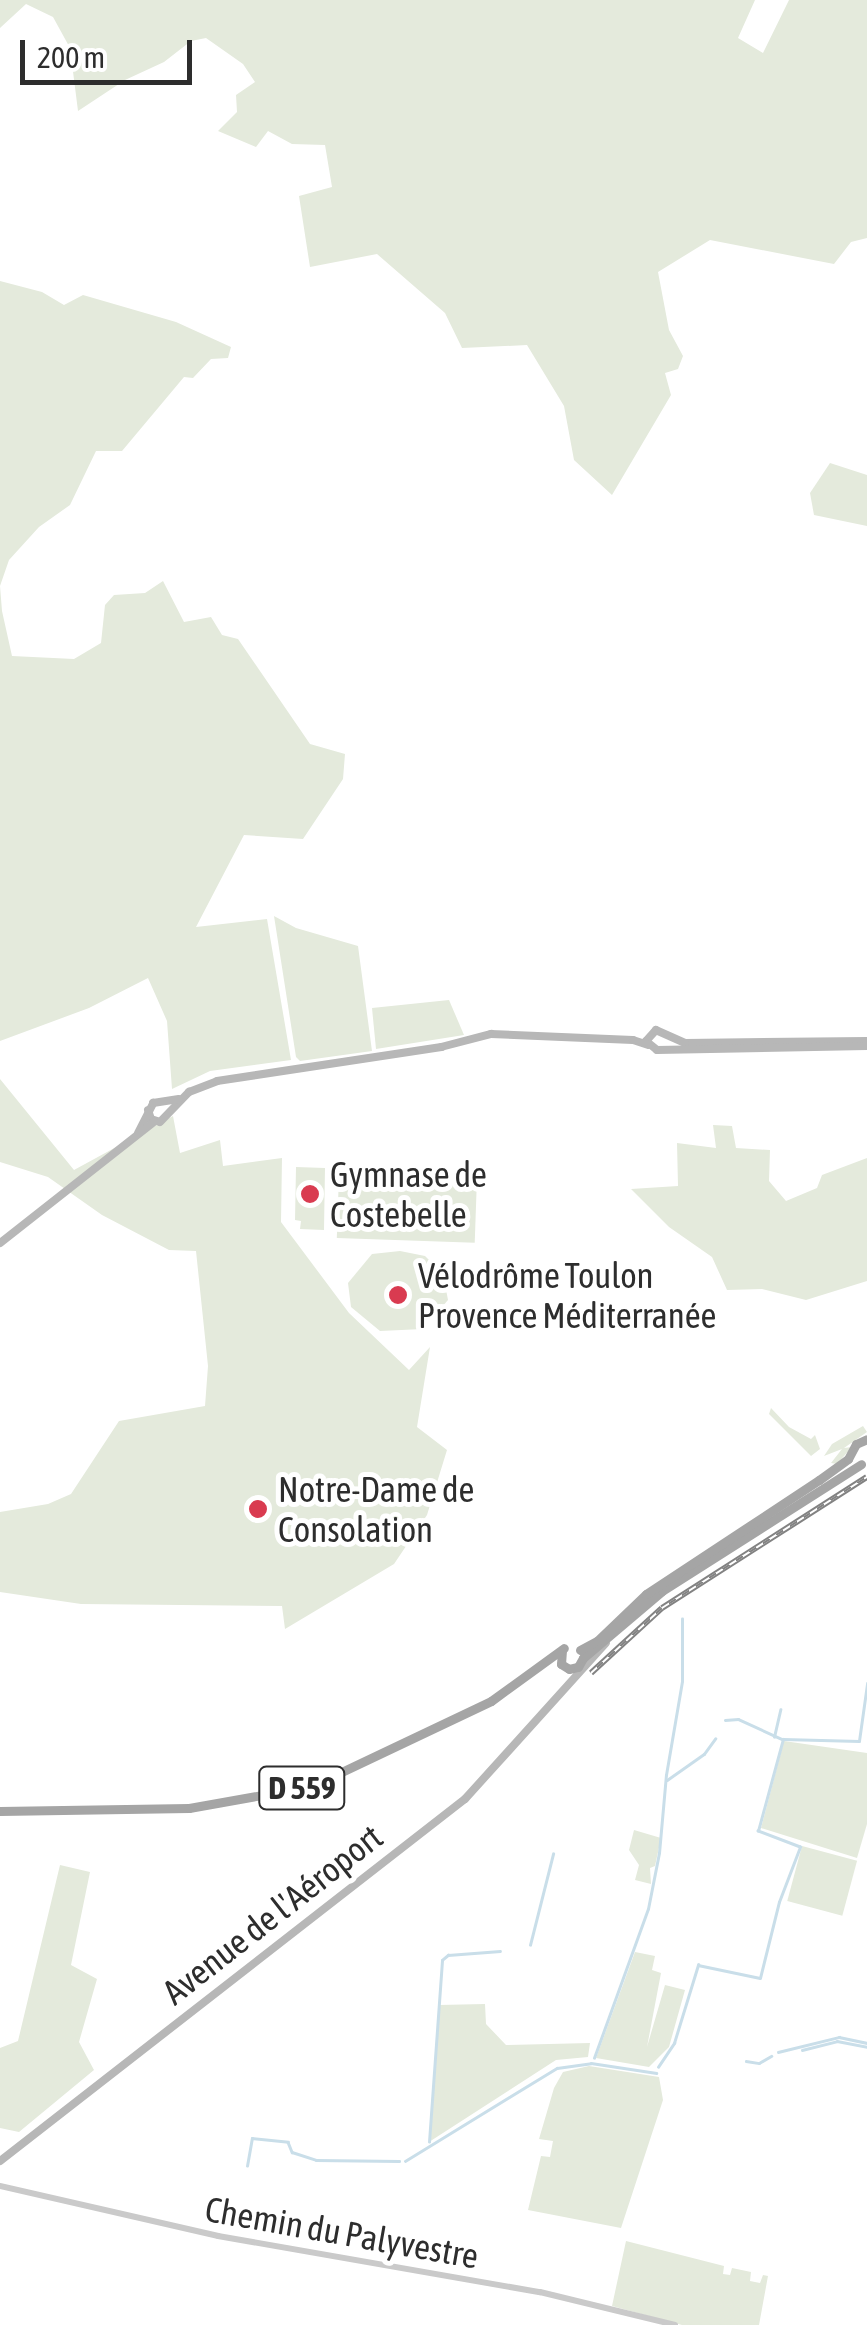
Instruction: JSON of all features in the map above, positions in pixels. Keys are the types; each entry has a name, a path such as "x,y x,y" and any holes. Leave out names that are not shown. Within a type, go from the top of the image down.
{"main road":[{"path":"633,1040 656,1030 685,1043 867,1044"},
{"path":"137,1134 156,1102 183,1098 217,1081 440,1047 491,1034 633,1040 662,1048 867,1044"},
{"path":"648,1034 648,1045"},
{"path":"662,1048 665,1034"},
{"path":"0,1242 137,1134 154,1122 164,1121 183,1098"},
{"path":"164,1103 169,1114"},
{"path":"148,1110 154,1122"},
{"path":"567,1667 646,1594 853,1454 856,1444 867,1440"},
{"path":"581,1654 615,1632 662,1591 864,1465 853,1454"},
{"name":"Avenue de l'Aéroport","path":"0,2161 465,1799 615,1632"},
{"path":"564,1690 564,1648 581,1654"},
{"name":"D 559","path":"0,1810 189,1808 312,1786 479,1708 564,1648"},
{"name":"D 559","path":"535,1668 567,1667"}],"street":[{"name":"Chemin du Palyvestre","path":"0,2186 218,2236 540,2292 675,2325"}],"shaded area":[{"path":"0,0 755,0 738,38 763,53 789,0 867,0 867,238 851,242 834,264 710,240 658,272 669,330 683,356 678,369 665,373 671,395 612,495 574,460 564,406 527,345 462,348 445,313 377,254 310,267 299,196 332,187 325,145 292,144 268,131 256,147 218,131 237,112 236,95 255,82 243,64 206,38 191,41 164,62 125,80 78,111 70,48 53,17 26,4 0,28"},
{"path":"0,281 42,292 64,305 83,295 176,322 231,347 228,358 211,359 193,378 184,377 122,451 96,451 70,505 39,527 9,560 0,586"},
{"path":"830,463 867,475 867,526 814,515 810,493"},
{"path":"163,581 184,622 211,617 222,635 238,639 310,744 345,754 343,779 303,839 244,835 196,927 267,919 291,1060 210,1071 172,1089 167,1021 148,978 89,1008 0,1041 0,586 12,656 74,659 101,643 105,605 114,595 145,593"},
{"path":"274,916 296,928 358,946 372,1051 300,1061 296,1057"},
{"path":"449,1000 464,1035 376,1049 372,1008"},
{"path":"0,1079 74,1170 173,1116 180,1153 220,1140 223,1166 282,1158 281,1222 349,1313 409,1370 430,1347 417,1427 447,1450 427,1515 394,1564 285,1629 282,1606 81,1604 0,1592 0,1512 48,1504 71,1494 119,1421 205,1406 208,1366 196,1251 169,1250 102,1215 48,1177 0,1162"},
{"path":"713,1125 732,1126 736,1148 770,1150 769,1181 786,1201 817,1188 822,1175 867,1158 867,1281 806,1300 762,1289 727,1290 712,1257 669,1227 631,1189 678,1186 677,1143 716,1148"},
{"name":"Gymnase de Costebelle","path":"296,1167 325,1168 324,1230 300,1229 301,1221 295,1220"},
{"path":"339,1175 477,1180 475,1243 337,1238"},
{"name":"Vélodrôme Toulon Provence Méditerranée","path":"400,1251 425,1256 443,1274 448,1300 423,1329 380,1331 351,1307 348,1283 372,1254"},
{"path":"771,1408 789,1427 811,1439 815,1435 820,1449 811,1456 769,1414"},
{"path":"863,1426 867,1432 844,1448 852,1447 837,1464 831,1463 842,1449 824,1456 832,1444"},
{"path":"784,1741 867,1753 867,1824 857,1858 761,1828"},
{"path":"634,1830 661,1838 655,1866 650,1868 651,1884 635,1880 639,1865 629,1850"},
{"path":"802,1846 857,1861 842,1916 787,1901"},
{"path":"60,1865 90,1872 71,1965 97,1979 79,2042 94,2070 19,2132 0,2128 0,2048 18,2041"},
{"path":"635,1952 655,1956 652,1970 661,1973 647,2047 665,1985 685,1990 669,2047 649,2067 596,2058"},
{"path":"485,2004 486,2024 506,2045 590,2043 588,2057 556,2060 429,2142 439,2005"},
{"path":"589,2066 659,2077 663,2100 621,2228 528,2210 541,2156 550,2157 553,2141 539,2139 554,2088 563,2072"},
{"path":"626,2241 724,2266 723,2274 730,2275 732,2268 751,2272 750,2281 760,2283 763,2275 768,2276 759,2325 682,2325 612,2306"}],"waterway":[{"path":"594,2058 648,1909 682,1681 682,1619"},
{"path":"658,2067 674,2043 698,1965 760,1978 779,1902 800,1847 758,1831 783,1739 859,1741 867,1684"},
{"path":"774,1737 780,1710"},
{"path":"725,1720 738,1719 782,1739"},
{"path":"667,1780 704,1754 715,1739"},
{"path":"530,1945 553,1854"},
{"path":"429,2142 442,1960 448,1955 500,1951"},
{"path":"778,2052 839,2037 867,2043"},
{"path":"802,2050 837,2041 867,2047"},
{"path":"746,2061 759,2063 771,2056"},
{"path":"405,2161 557,2068 591,2063 656,2073"},
{"path":"247,2166 252,2138 288,2142 292,2152 316,2160 399,2161"}],"railway":[{"path":"591,1673 662,1608 867,1477"}],"place":[{"name":"Gymnase de Costebelle","path":"310,1194"},
{"name":"Vélodrôme Toulon Provence Méditerranée","path":"398,1295"},
{"name":"Notre-Dame de Consolation","path":"258,1509"}]}
